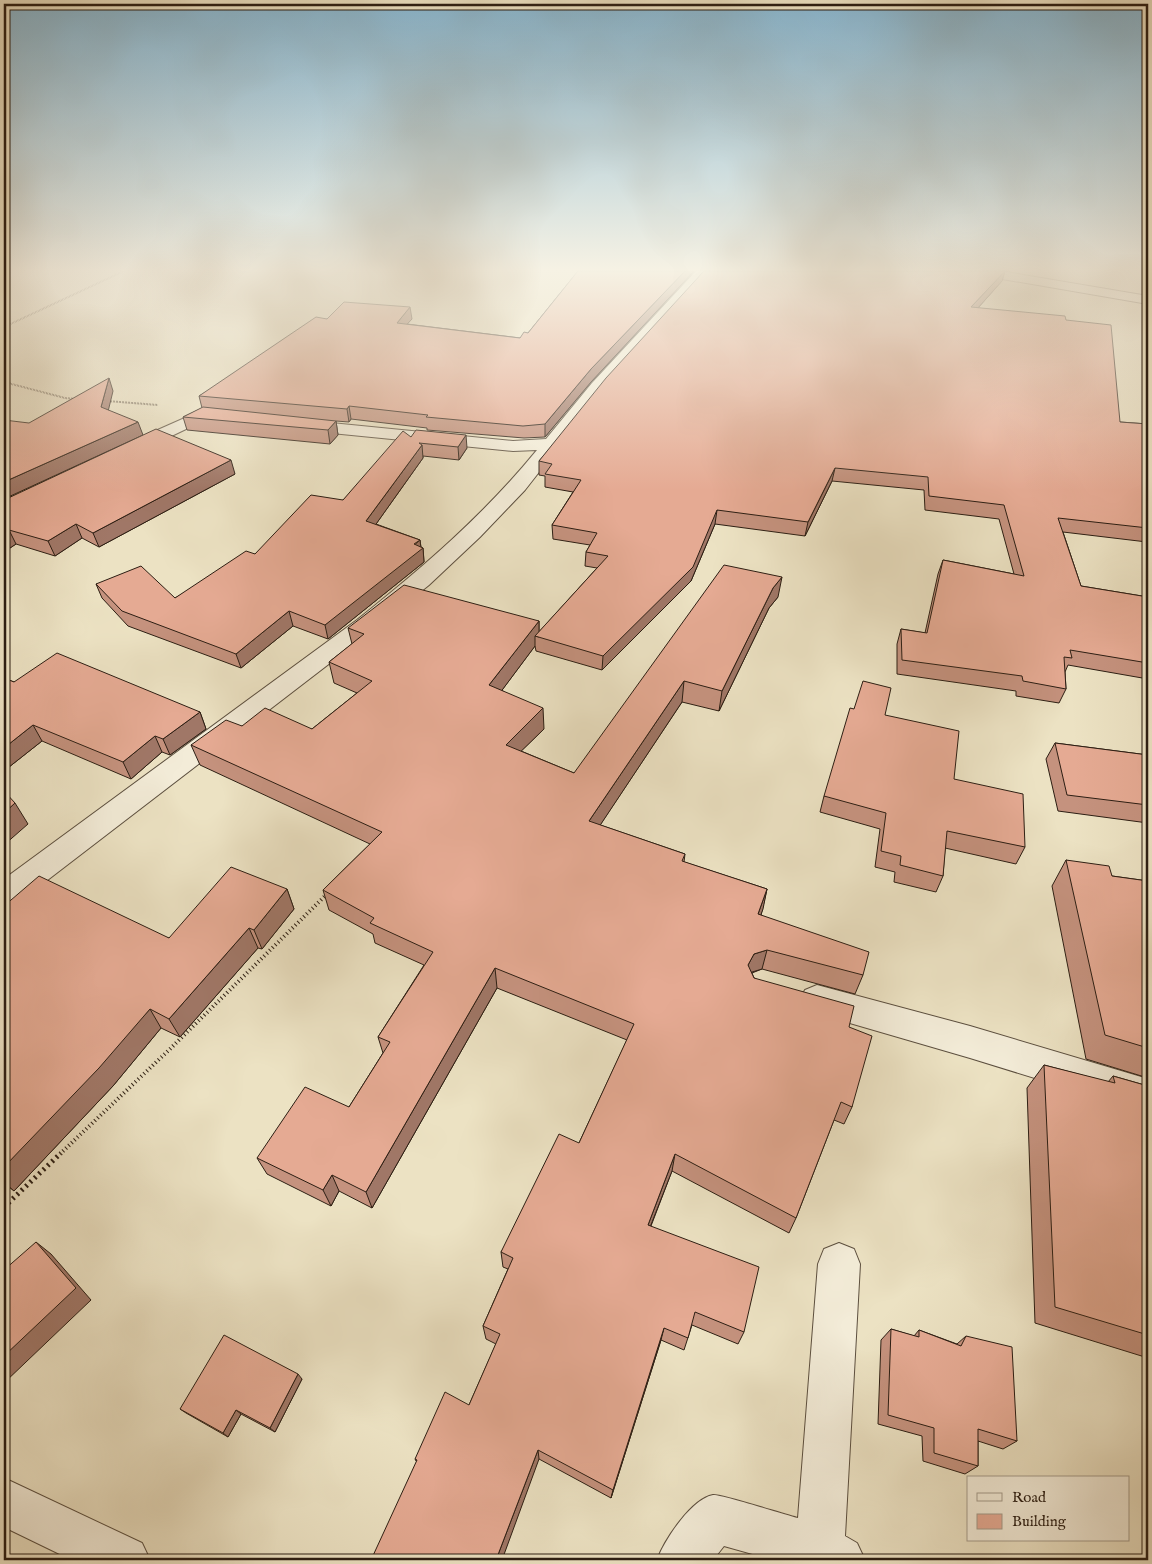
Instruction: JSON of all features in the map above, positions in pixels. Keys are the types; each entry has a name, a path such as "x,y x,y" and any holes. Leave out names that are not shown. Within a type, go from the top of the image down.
{"street":[{"path":"4,896 172,768 365,625 421,580 473,533 518,486 598,386 636,344"},
{"path":"118,455 205,414 234,418"},
{"path":"284,424 513,446 550,444"},
{"path":"791,992 970,1042 1148,1096"},
{"path":"682,1560 714,1519 830,1555 839,1264"},
{"path":"4,1502 125,1560"}],"path":[{"path":"4,382 65,398 85,400"},
{"path":"105,401 184,407 205,414"},
{"path":"4,1207 171,1048 331,889"}],"building":[{"path":"276,344 615,344 591,369 545,424 523,426 426,417 428,415 349,406 347,409 199,396"},
{"path":"637,344 1113,344 1120,422 1148,424 1148,528 1058,518 1081,586 1148,597 1148,663 1070,650 1072,658 1064,657 1066,689 1023,681 1022,676 902,660 901,629 927,633 943,560 1024,576 1004,505 929,496 928,477 835,468 808,522 717,510 693,567 603,656 535,636 608,556 586,552 597,533 552,525 581,480 545,474 552,464 539,461 606,378"},
{"path":"109,378 101,407 138,422 4,482 4,420 29,423"},
{"path":"203,407 336,421 328,430 183,417"},
{"path":"156,429 231,460 93,533 76,524 48,541 9,530 4,533 4,500"},
{"path":"416,430 466,435 458,447 419,443 422,445 366,521 420,540 414,544 423,548 325,625 289,611 236,654 122,611 96,584 141,566 175,598 246,551 255,554 311,495 343,500 403,431 411,437"},
{"path":"724,565 782,577 773,588 722,691 684,681 589,821 685,854 682,861 767,889 758,914 869,952 863,975 767,950 754,954 748,965 754,978 854,1006 849,1027 872,1036 852,1107 841,1102 796,1218 675,1154 648,1225 759,1267 744,1332 695,1312 688,1338 664,1328 613,1490 538,1450 496,1560 371,1560 417,1460 415,1459 445,1392 469,1405 500,1334 483,1326 513,1258 501,1252 559,1134 579,1143 634,1024 495,968 366,1192 332,1175 323,1190 257,1158 305,1087 349,1107 390,1042 378,1037 433,952 370,923 374,918 323,890 382,832 191,745 226,720 242,726 265,708 312,729 372,681 329,662 364,634 348,628 404,585 539,621 489,685 543,708 506,745 574,773"},
{"path":"57,653 200,712 163,739 155,736 123,762 33,725 4,748 4,678 14,682"},
{"path":"863,681 891,688 885,715 959,731 954,779 1023,794 1025,847 947,831 943,876 900,865 901,856 881,851 886,813 824,796 850,708 854,709"},
{"path":"1055,743 1148,755 1148,805 1067,795"},
{"path":"4,791 15,803 4,813"},
{"path":"1066,860 1109,866 1112,876 1148,881 1148,1048 1105,1035"},
{"path":"231,867 287,889 254,930 249,928 169,1019 150,1009 99,1068 4,1167 4,1100 7,1097 4,1094 4,906 39,876 169,938"},
{"path":"1044,1065 1115,1083 1113,1076 1148,1086 1148,1335 1055,1307"},
{"path":"36,1242 76,1288 4,1356 4,1270"},
{"path":"891,1329 919,1337 919,1330 961,1346 966,1336 1012,1347 1017,1441 978,1429 978,1466 934,1453 934,1428 888,1415"},
{"path":"224,1335 298,1374 270,1428 236,1410 223,1433 180,1409"}]}
